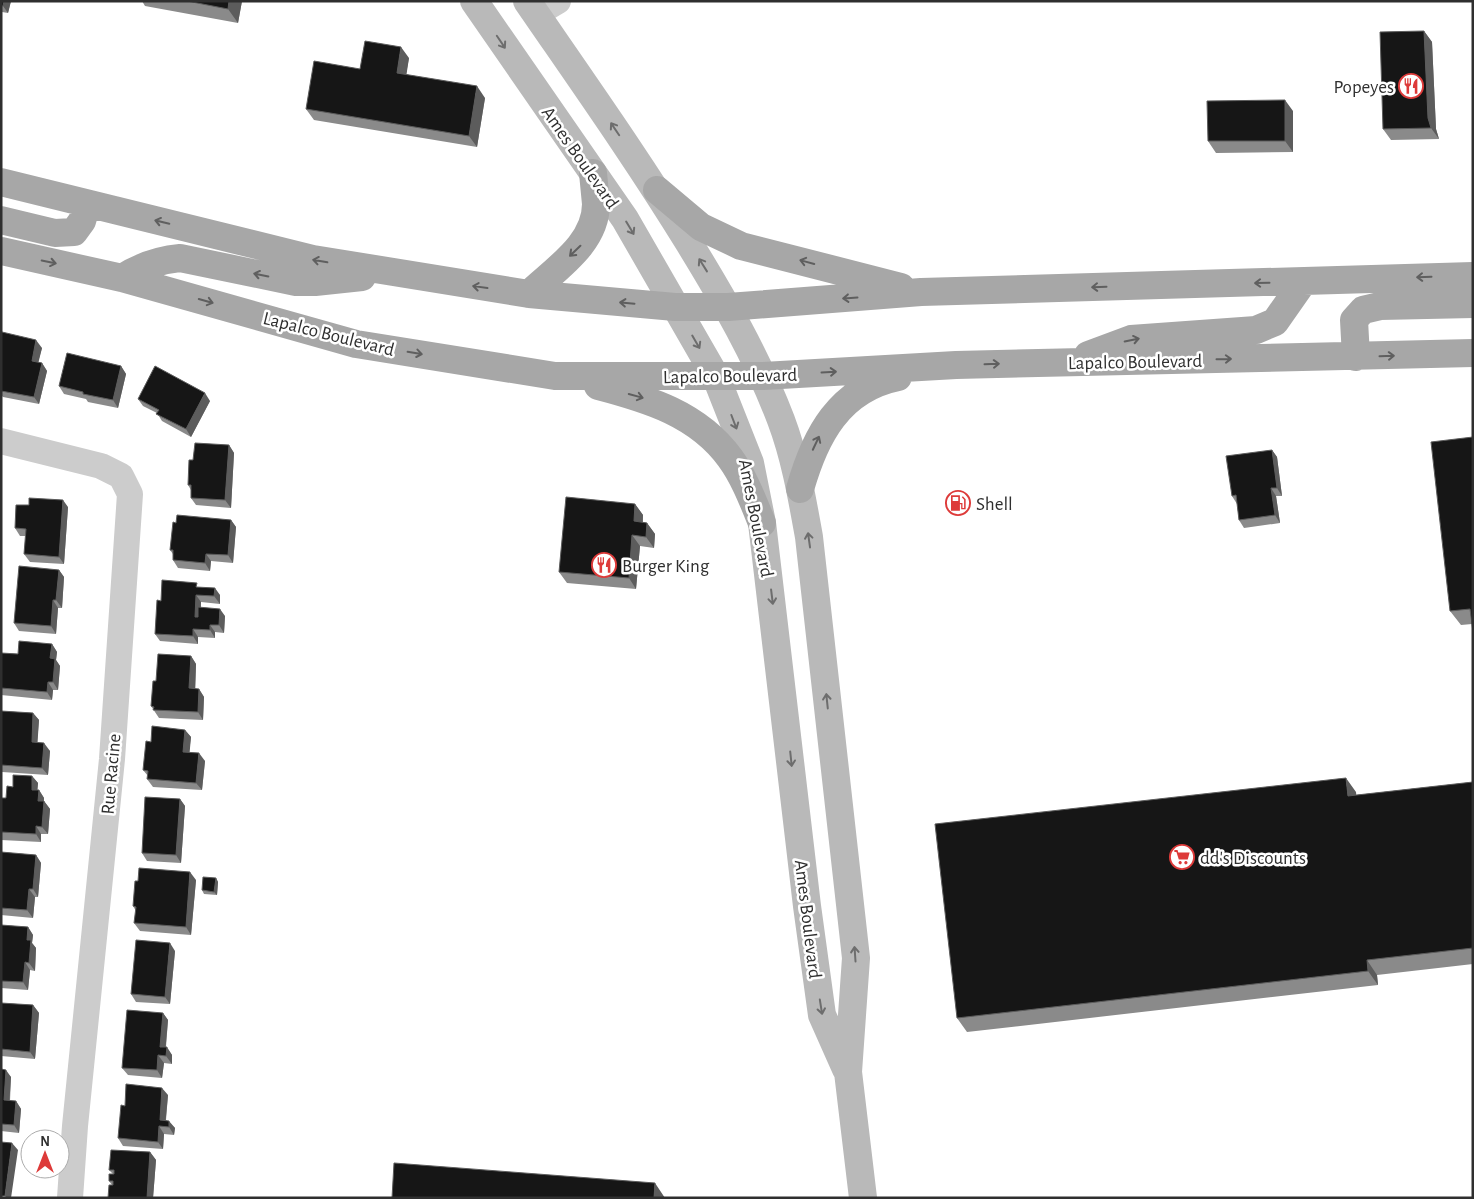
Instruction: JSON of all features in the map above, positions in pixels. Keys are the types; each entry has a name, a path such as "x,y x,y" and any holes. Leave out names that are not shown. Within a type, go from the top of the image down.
{"main road":[{"path":"529,294 579,247 587,236 596,205 593,173"},
{"path":"1,182 313,259 529,294 676,307 728,307 921,292 1473,276"},
{"path":"657,190 701,227 741,246 921,292"},
{"path":"1,220 55,232 74,232 82,221 87,204"},
{"name":"Lapalco Boulevard","path":"1,251 122,278 356,344 555,376 763,376 956,365 1473,353"},
{"path":"122,278 142,266 162,259 180,258 296,282 314,282 396,273"},
{"path":"1070,362 1131,339 1256,330 1275,322 1303,282"},
{"path":"1356,357 1354,320 1363,310 1380,306 1473,304"},
{"path":"800,489 817,440 842,406 866,388 887,379 956,365"},
{"path":"555,376 653,401 694,423 730,457 747,488 762,523"}],"street":[{"name":"Ames Boulevard","path":"474,1 625,220 716,377 750,464 762,523 807,906 822,1015 848,1072"},
{"name":"Ames Boulevard","path":"540,6 657,190 728,307 763,376 781,422 800,489 817,606 856,958 848,1072 863,1198"},
{"name":"Rue Racine","path":"1,441 101,466 121,476 130,494 112,759 75,1126 70,1198"}],"building":[{"path":"187,1 229,1 228,9"},
{"name":"Popeyes","path":"1424,31 1428,118 1431,128 1383,129 1380,32"},
{"path":"365,41 401,47 397,73 477,86 469,136 306,109 314,61 360,69"},
{"path":"1285,100 1285,141 1208,141 1207,101"},
{"path":"2,332 36,340 32,361 42,363 34,397 1,391"},
{"path":"67,353 121,366 113,400 83,394 83,392 59,386"},
{"path":"155,366 205,393 186,429 156,414 159,410 138,399"},
{"path":"1473,437 1473,632 1470,609 1450,611 1431,442"},
{"path":"195,443 229,445 225,500 191,498 191,485 188,485 189,460 193,460"},
{"path":"1272,450 1277,488 1271,488 1275,515 1239,520 1236,495 1232,496 1226,456"},
{"name":"Burger King","path":"566,497 635,504 634,521 647,523 646,537 632,535 629,578 559,572"},
{"path":"29,498 63,500 59,557 24,554 26,529 15,528 16,505 29,505"},
{"path":"177,515 231,520 228,555 206,554 205,563 173,560 173,550 170,550 173,522 176,523"},
{"path":"19,566 59,570 56,600 53,600 51,626 14,623"},
{"path":"162,580 197,583 196,587 215,588 214,596 196,595 195,617 198,617 198,607 220,609 219,625 210,625 210,630 193,629 193,636 155,634 157,600 161,601"},
{"path":"19,641 52,644 50,658 55,659 53,682 48,682 47,692 1,688 1,653 18,654"},
{"path":"158,654 191,656 189,688 199,689 198,712 153,710 154,707 151,706 153,681 156,681"},
{"path":"1,711 33,713 32,742 44,743 42,768 1,765"},
{"path":"152,726 185,730 183,752 199,753 196,783 147,779 148,771 143,770 146,741 151,742"},
{"path":"13,775 32,776 32,790 39,790 38,801 44,801 42,827 36,826 36,834 1,832 1,798 6,798 7,786 13,787"},
{"path":"1346,778 1348,796 1473,782 1473,948 1367,960 1368,971 957,1018 935,824"},
{"path":"145,797 180,799 176,855 142,853"},
{"path":"1,852 36,855 33,889 29,889 27,910 1,908"},
{"path":"139,868 190,872 186,927 134,923 136,907 133,906 135,881 138,881"},
{"path":"203,877 216,878 214,892 202,890"},
{"path":"1,925 28,927 27,940 31,940 29,963 25,962 23,982 1,981"},
{"path":"136,940 170,943 165,997 131,994"},
{"path":"1,1003 33,1005 30,1052 1,1049"},
{"path":"127,1010 163,1013 160,1047 167,1047 166,1056 158,1055 157,1070 122,1068"},
{"path":"1,1069 6,1070 4,1100 16,1101 14,1125 1,1124"},
{"path":"126,1084 162,1088 160,1120 169,1121 169,1127 159,1126 158,1142 118,1138 121,1105 125,1106"},
{"path":"1,1142 12,1143 5,1196 1,1196"},
{"path":"111,1150 150,1152 147,1198 108,1198 109,1185 113,1185 113,1181 109,1181 109,1174 114,1174 114,1170 109,1170"},
{"path":"394,1163 655,1183 654,1198 392,1198"}],"place":[{"name":"Popeyes","path":"1411,86"},
{"name":"Shell","path":"958,503"},
{"name":"Burger King","path":"604,565"},
{"name":"dd's Discounts","path":"1182,857"}]}
